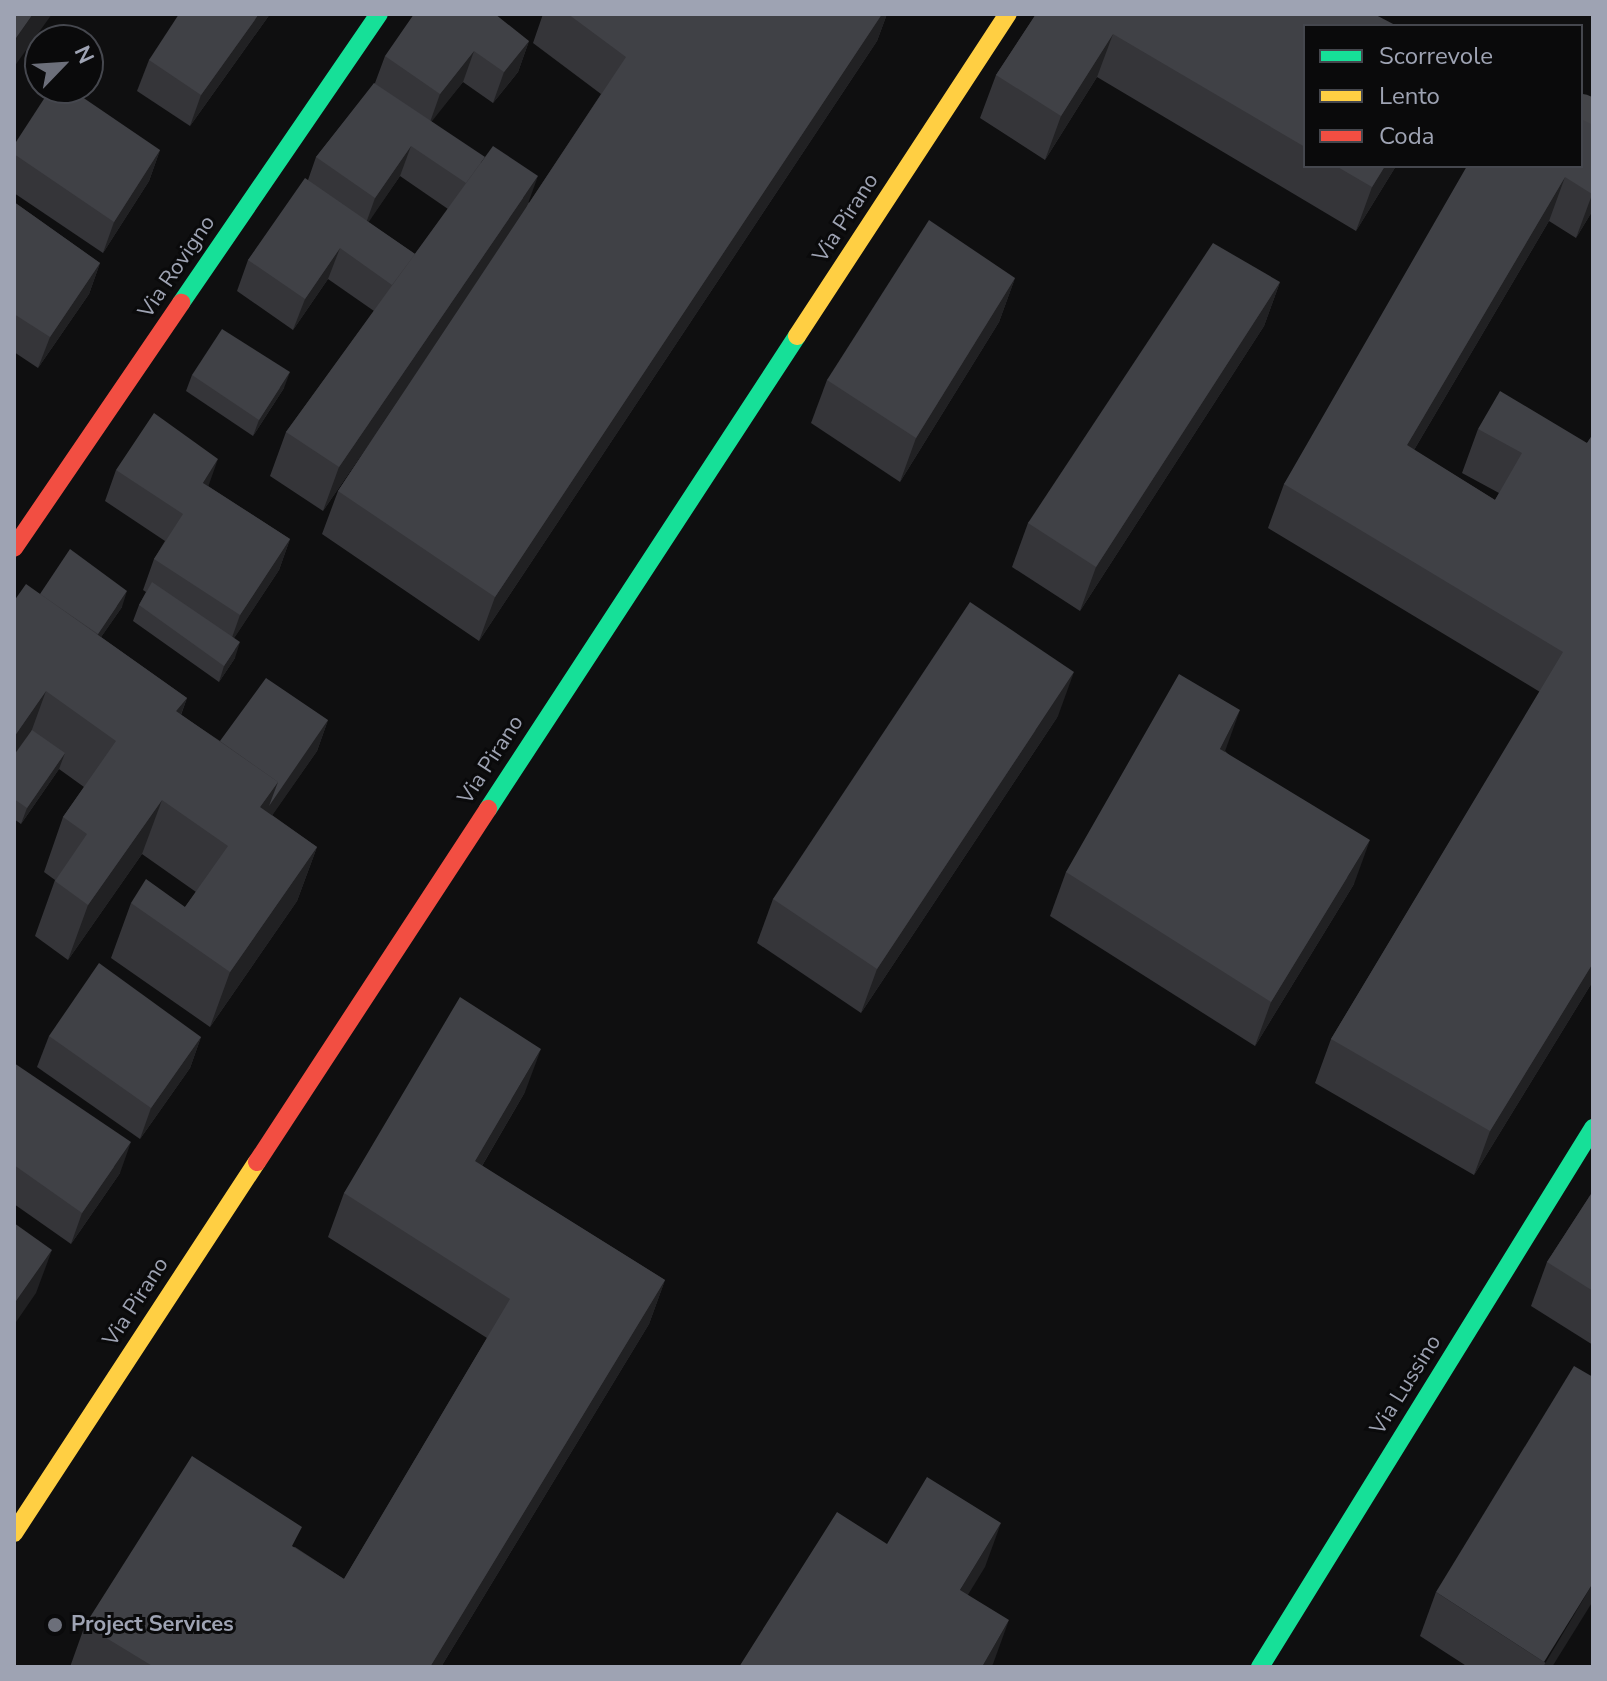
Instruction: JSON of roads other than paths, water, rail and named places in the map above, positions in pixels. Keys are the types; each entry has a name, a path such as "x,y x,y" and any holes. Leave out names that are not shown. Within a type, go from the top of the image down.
{"street":[{"name":"Via Rovigno","path":"14,548 379,14"},
{"name":"Via Pirano","path":"14,1533 1008,14"},
{"name":"Via Lussino","path":"1260,1667 1593,1128"}],"place":[{"name":"Project Services","path":"55,1625"}]}
